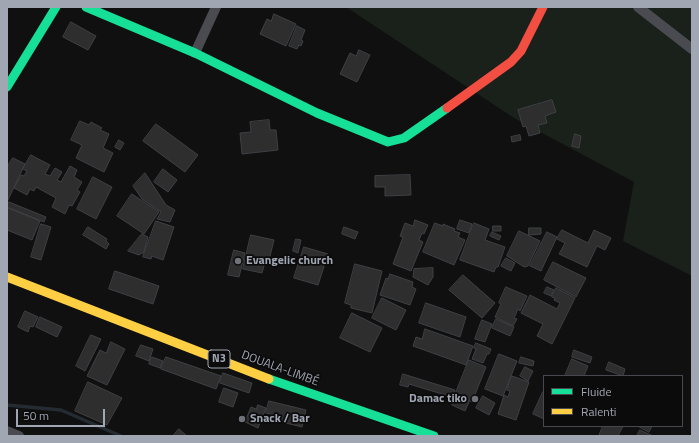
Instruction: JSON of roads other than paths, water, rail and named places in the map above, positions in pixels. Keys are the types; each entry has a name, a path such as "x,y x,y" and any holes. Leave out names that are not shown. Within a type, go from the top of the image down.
{"main road":[{"path":"7,87 56,7"},
{"path":"86,7 195,53 317,113 388,142 404,138 500,71 521,51 543,7"},
{"name":"DOUALA-LIMBÉ","path":"7,277 271,380 434,436"}],"street":[{"path":"195,53 216,7"},
{"path":"638,7 692,49"},
{"path":"7,431 19,436"}],"waterway":[{"path":"7,405 61,410 121,436"}],"place":[{"name":"Evangelic church","path":"238,261"},
{"name":"Damac tiko","path":"475,399"},
{"name":"Snack / Bar","path":"242,419"}]}
